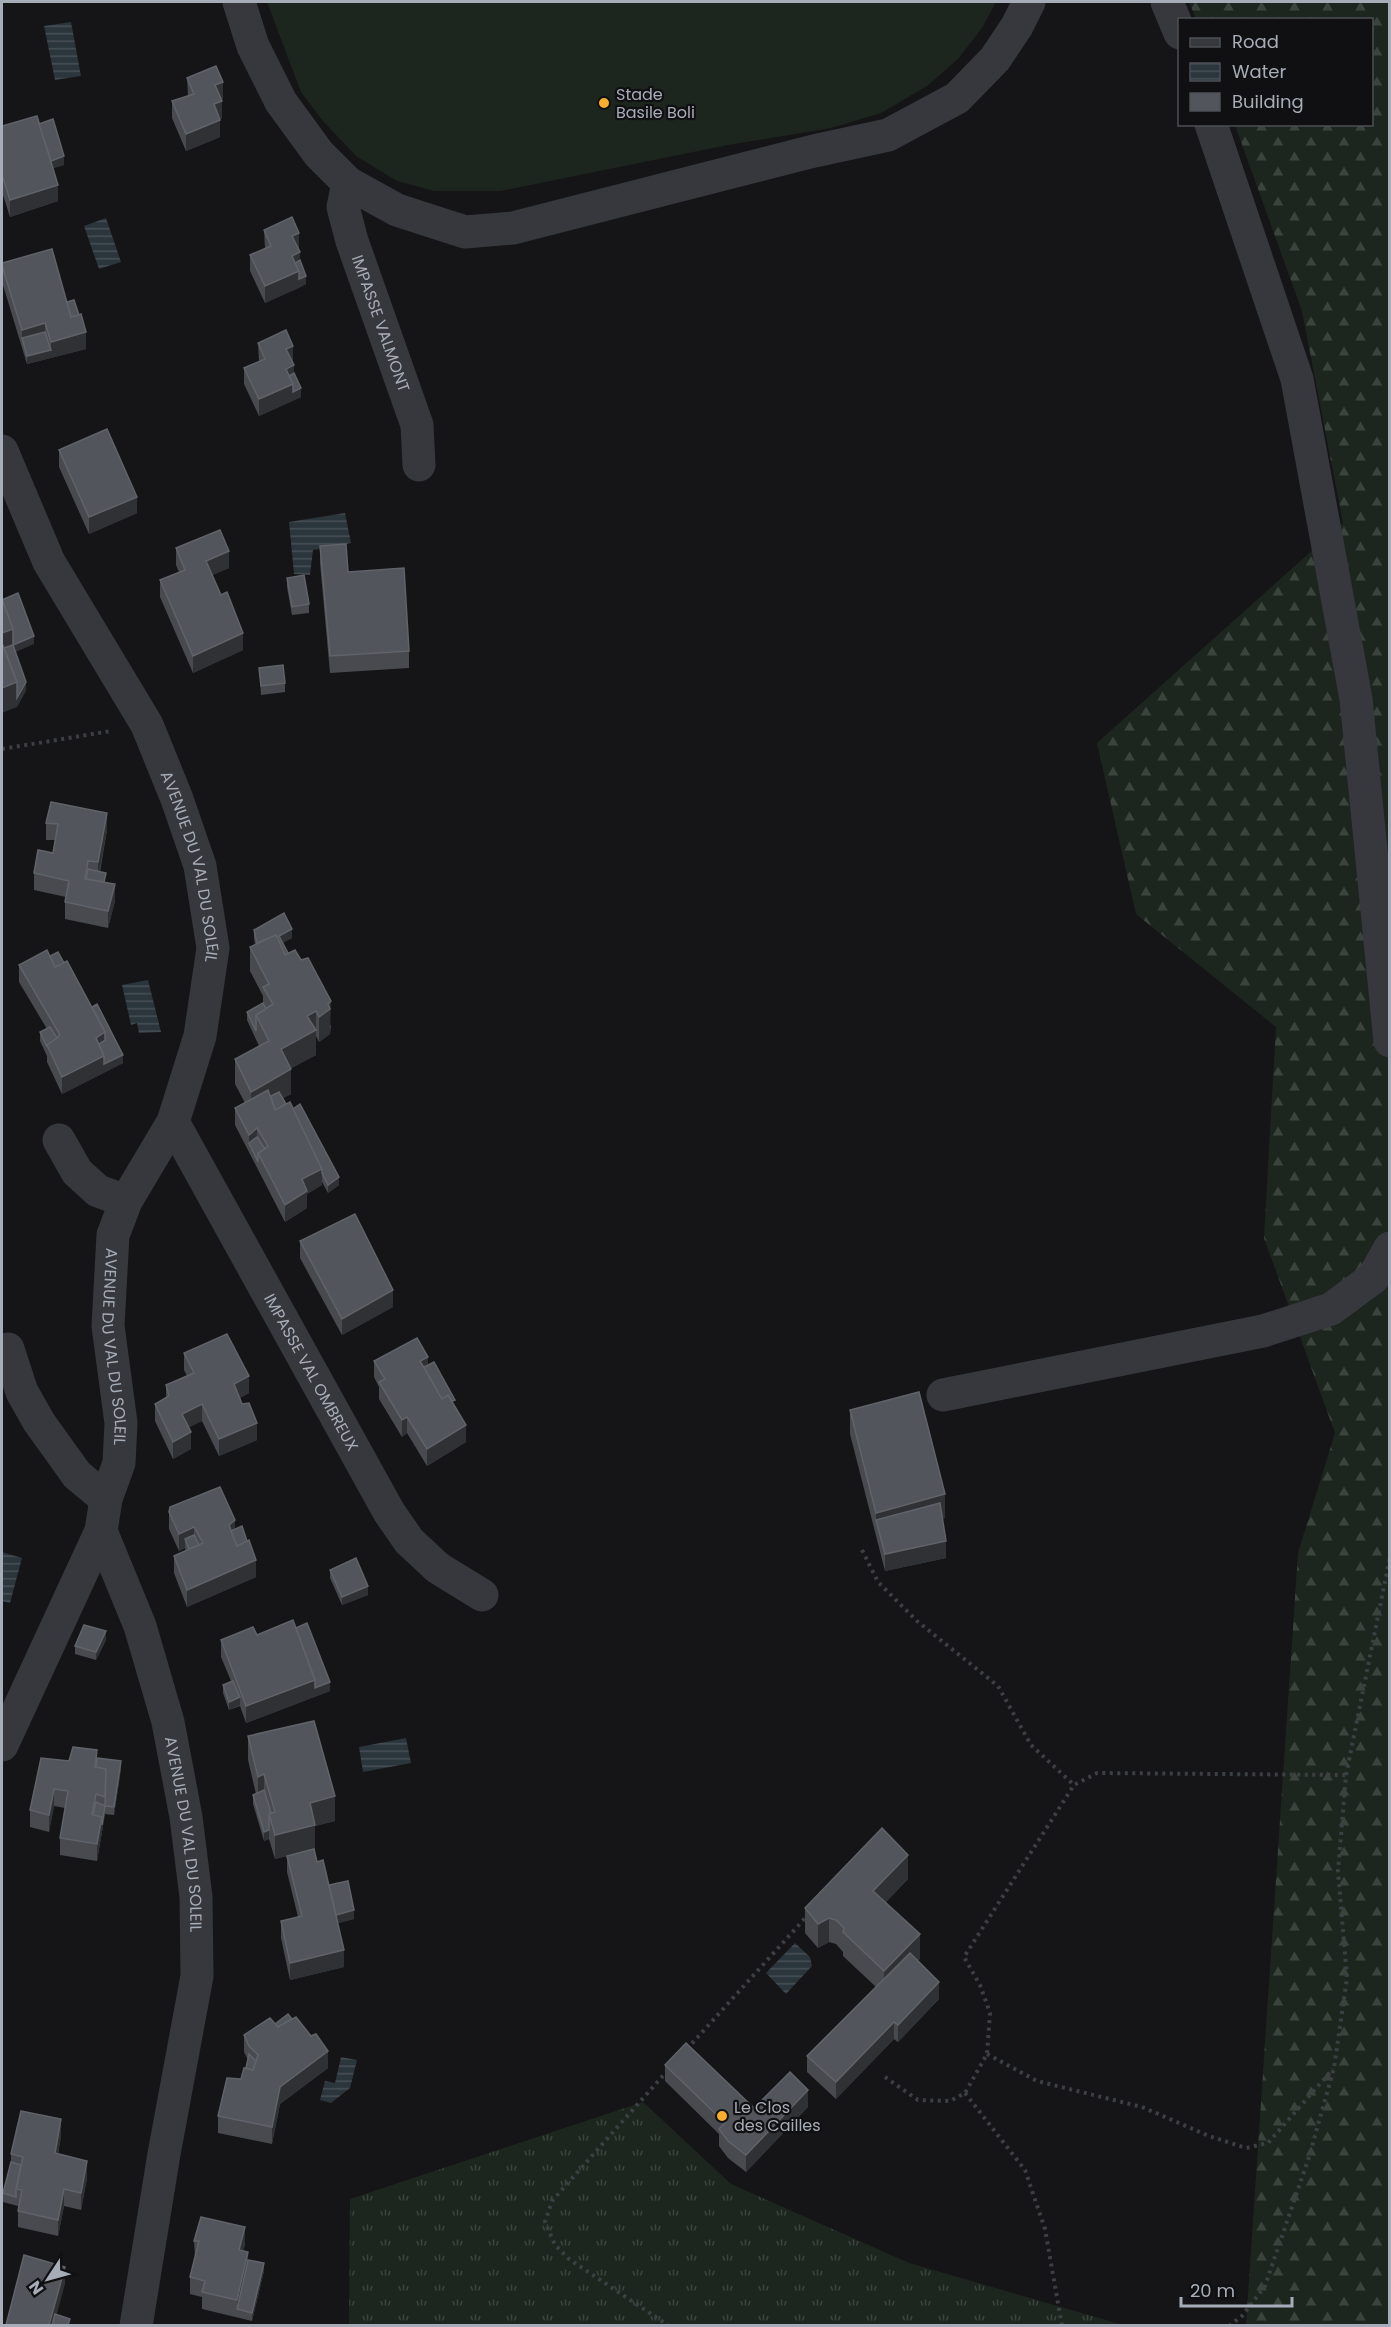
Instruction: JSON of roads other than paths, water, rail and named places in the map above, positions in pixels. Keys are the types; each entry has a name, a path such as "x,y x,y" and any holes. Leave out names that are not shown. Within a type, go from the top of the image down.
{"street":[{"path":"239,2 254,46 281,102 319,154 348,183 397,210 465,232 513,228 802,154 888,135 957,98 995,59 1017,26 1029,2"},
{"path":"1167,2 1178,30"},
{"path":"1212,126 1298,379 1356,699 1389,1041"},
{"name":"IMPASSE VALMONT","path":"348,183 343,207 352,241 417,424 419,465"},
{"name":"AVENUE DU VAL DU SOLEIL","path":"2,451 49,562 147,725 177,799 200,866 213,948 200,1036 173,1122 126,1201 113,1235 108,1326 121,1423 119,1463 106,1499 101,1531 140,1626 168,1722 186,1817 196,1897 197,1976 164,2154 136,2325"},
{"name":"IMPASSE VAL OMBREUX","path":"173,1122 389,1512 409,1541 438,1568 482,1595"},
{"path":"59,1140 77,1172 98,1191 126,1201"},
{"path":"943,1395 1263,1330 1302,1319 1331,1309 1373,1278 1389,1248"},
{"path":"8,1348 22,1392 39,1422 76,1475 106,1499"},
{"path":"2,1745 101,1531"}],"water":[{"path":"71,22 81,76 55,80 44,26"},
{"path":"106,218 121,262 99,269 84,226"},
{"path":"345,513 351,543 313,550 310,575 294,574 289,522"},
{"path":"148,980 161,1032 139,1033 137,1023 131,1025 122,985"},
{"path":"2,1552 22,1558 10,1603 2,1601"},
{"path":"406,1738 411,1763 363,1772 359,1747"},
{"path":"795,1943 810,1957 812,1966 786,1994 766,1973"},
{"path":"341,2057 357,2060 350,2088 331,2103 320,2100 325,2081 335,2083"}],"place":[{"name":"Stade Basile Boli","path":"604,103"},
{"name":"Le Clos des Cailles","path":"722,2116"}]}
